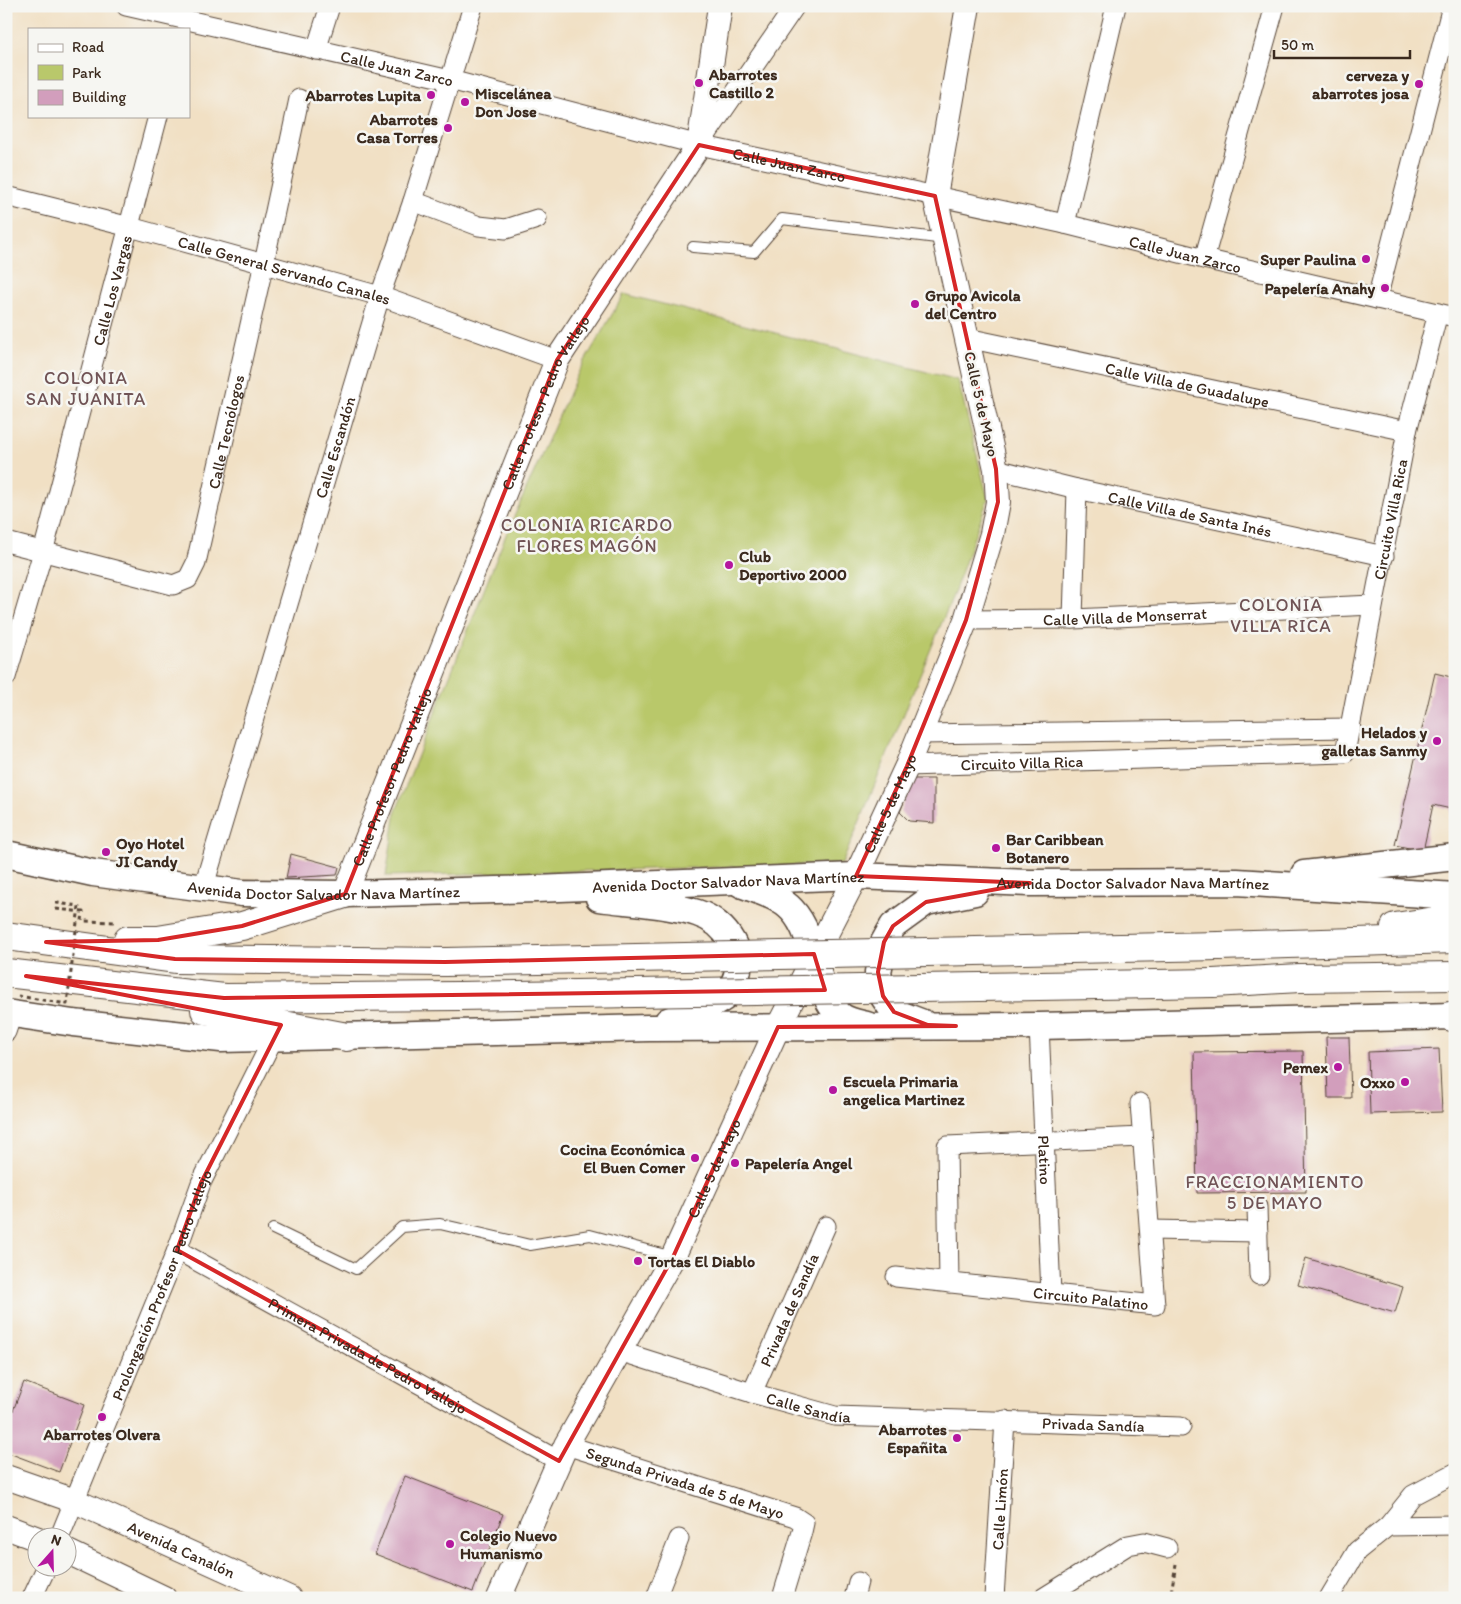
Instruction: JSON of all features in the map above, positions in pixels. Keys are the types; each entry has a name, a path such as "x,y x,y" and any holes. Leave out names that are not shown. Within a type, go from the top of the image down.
{"highway":[{"path":"46,942 158,940 242,926 345,894"},
{"path":"1315,942 1455,918"},
{"path":"6,936 175,959 445,962 1219,946 1455,939"},
{"path":"13,1001 458,996 1213,983 1300,978 1455,976"},
{"path":"1300,978 1453,1010"},
{"path":"13,1001 347,1037"}],"main road":[{"name":"Avenida Doctor Salvador Nava Martínez","path":"6,854 93,873 242,893 345,894 536,889 856,876 1030,883 1237,882 1455,896"},
{"path":"1237,882 1455,857"},
{"path":"731,880 781,901 792,909 812,944 827,998 833,1007 842,1017 872,1027"},
{"path":"956,1026 928,1025 894,1012 883,996 878,972 884,942 892,926 926,902 945,897 1030,883"},
{"path":"536,889 699,914 716,924 730,939 736,948 740,960 735,982 726,997 703,1009 649,1028"},
{"path":"13,1001 221,1039 649,1028 1039,1026 1453,1010"}],"street":[{"name":"Calle Juan Zarco","path":"126,6 450,80 699,145 1066,224 1204,259 1446,315"},
{"path":"316,50 330,6"},
{"name":"Calle Escandón","path":"203,889 380,296 413,201 473,6"},
{"name":"Calle Profesor Pedro Vallejo","path":"345,894 557,360 699,145 720,6"},
{"path":"699,145 795,6"},
{"name":"Calle 5 de Mayo","path":"500,1598 563,1453 673,1257 778,1028 856,876 907,766 966,620 992,534 998,502 996,469 935,196 968,6"},
{"path":"1066,224 1116,6"},
{"path":"1204,259 1274,6"},
{"path":"1377,299 1452,6"},
{"name":"Calle Tecnólogos","path":"6,542 173,586 188,579 196,563 299,99"},
{"name":"Calle Los Vargas","path":"6,677 43,552 157,118"},
{"name":"Calle General Servando Canales","path":"6,196 130,227 380,296 557,360"},
{"path":"413,201 479,226 506,229 537,219"},
{"name":"Circuito Villa Rica","path":"907,766 1345,753 1407,431 1446,315"},
{"name":"Calle Villa de Guadalupe","path":"967,338 1407,431"},
{"name":"Calle Villa de Santa Inés","path":"996,469 1077,489 1384,556"},
{"path":"1074,619 1077,489"},
{"name":"Calle Villa de Monserrat","path":"966,620 1074,619 1373,605"},
{"name":"Circuito Villa Rica","path":"920,734 1351,728"},
{"path":"1136,731 1137,758"},
{"name":"Platino","path":"1039,1026 1051,1293"},
{"name":"Prolongación Profesor Pedro Vallejo","path":"64,1526 177,1250 201,1183 274,1037"},
{"name":"Circuito Palatino","path":"896,1277 1155,1305 1140,1103"},
{"path":"949,1283 947,1146 1142,1137"},
{"path":"1257,1207 1259,1275"},
{"name":"Privada de Sandía","path":"752,1393 826,1226"},
{"path":"1150,1230 1258,1232"},
{"name":"Primera Privada de Pedro Vallejo","path":"177,1250 563,1453"},
{"name":"Calle Sandía","path":"619,1351 752,1393 835,1416 1004,1420"},
{"name":"Privada Sandía","path":"1004,1420 1180,1427"},
{"name":"Calle Limón","path":"994,1598 1004,1420"},
{"name":"Segunda Privada de 5 de Mayo","path":"563,1453 795,1517 804,1523 782,1598"},
{"path":"1329,1598 1357,1551 1388,1526 1413,1495 1455,1473"},
{"name":"Avenida Canalón","path":"6,1477 75,1501 289,1598"},
{"path":"1388,1526 1455,1525"},
{"path":"6,1527 28,1535"},
{"path":"656,1598 679,1539"},
{"path":"1043,1598 1128,1545 1144,1542 1167,1548"},
{"path":"78,1557 164,1598"},
{"path":"32,1598 42,1576"}],"lane":[{"path":"693,247 754,252 782,219 945,239"},
{"path":"273,1228 356,1268 402,1227 440,1224 530,1246 590,1235 673,1257"}],"path":[{"path":"13,1001 67,1004 79,906 57,903 56,909"},
{"path":"1167,1548 1176,1563 1171,1593 1167,1598"}],"highlighted area":[{"path":"699,145 935,196 996,469 998,502 966,620 907,766 856,876 1030,883 926,902 893,926 884,942 878,972 883,996 894,1012 928,1025 956,1026 778,1027 673,1257 559,1461 177,1250 201,1183 281,1025 26,976 224,998 825,990 814,954 445,962 175,959 46,942 158,940 242,926 345,894 557,360"}],"green space":[{"name":"Club Deportivo 2000","path":"624,294 958,380 988,499 954,593 842,864 386,876 396,811 505,537 579,371"}],"building":[{"name":"Helados y galletas Sanmy","path":"1435,673 1455,678 1455,825 1452,824 1451,809 1433,805 1423,851 1395,845"},
{"path":"913,779 934,779 934,823 909,821 900,812"},
{"path":"291,854 339,867 337,875 286,878"},
{"name":"Pemex","path":"1326,1037 1349,1037 1351,1098 1328,1098"},
{"name":"Oxxo","path":"1439,1049 1442,1112 1370,1114 1368,1052"},
{"path":"1303,1051 1306,1192 1197,1193 1194,1052"},
{"path":"1306,1258 1403,1287 1395,1313 1298,1285"},
{"path":"24,1382 84,1405 59,1472 6,1452 6,1429"},
{"path":"405,1476 503,1514 473,1592 375,1554"}],"place":[{"name":"Abarrotes Castillo 2","path":"699,83"},
{"name":"cerveza y abarrotes josa","path":"1419,84"},
{"name":"Abarrotes Lupita","path":"431,95"},
{"name":"Miscelánea Don Jose","path":"465,102"},
{"name":"Abarrotes Casa Torres","path":"448,128"},
{"name":"Super Paulina","path":"1366,259"},
{"name":"Papelería Anahy","path":"1385,288"},
{"name":"Grupo Avicola del Centro","path":"915,304"},
{"name":"Club Deportivo 2000","path":"729,565"},
{"name":"Helados y galletas Sanmy","path":"1437,741"},
{"name":"Bar Caribbean Botanero","path":"996,848"},
{"name":"Oyo Hotel JI Candy","path":"106,852"},
{"name":"Pemex","path":"1338,1067"},
{"name":"Oxxo","path":"1405,1082"},
{"name":"Escuela Primaria angelica Martinez","path":"833,1090"},
{"name":"Cocina Económica El Buen Comer","path":"695,1158"},
{"name":"Papelería Angel","path":"735,1163"},
{"name":"Tortas El Diablo","path":"638,1261"},
{"name":"Abarrotes Olvera","path":"102,1417"},
{"name":"Abarrotes Españita","path":"957,1438"},
{"name":"Colegio Nuevo Humanismo","path":"450,1544"}],"district":[{"name":"COLONIA SAN JUANITA","path":"86,388"},
{"name":"COLONIA RICARDO FLORES MAGÓN","path":"587,535"},
{"name":"COLONIA VILLA RICA","path":"1281,615"},
{"name":"FRACCIONAMIENTO 5 DE MAYO","path":"1275,1192"}]}
